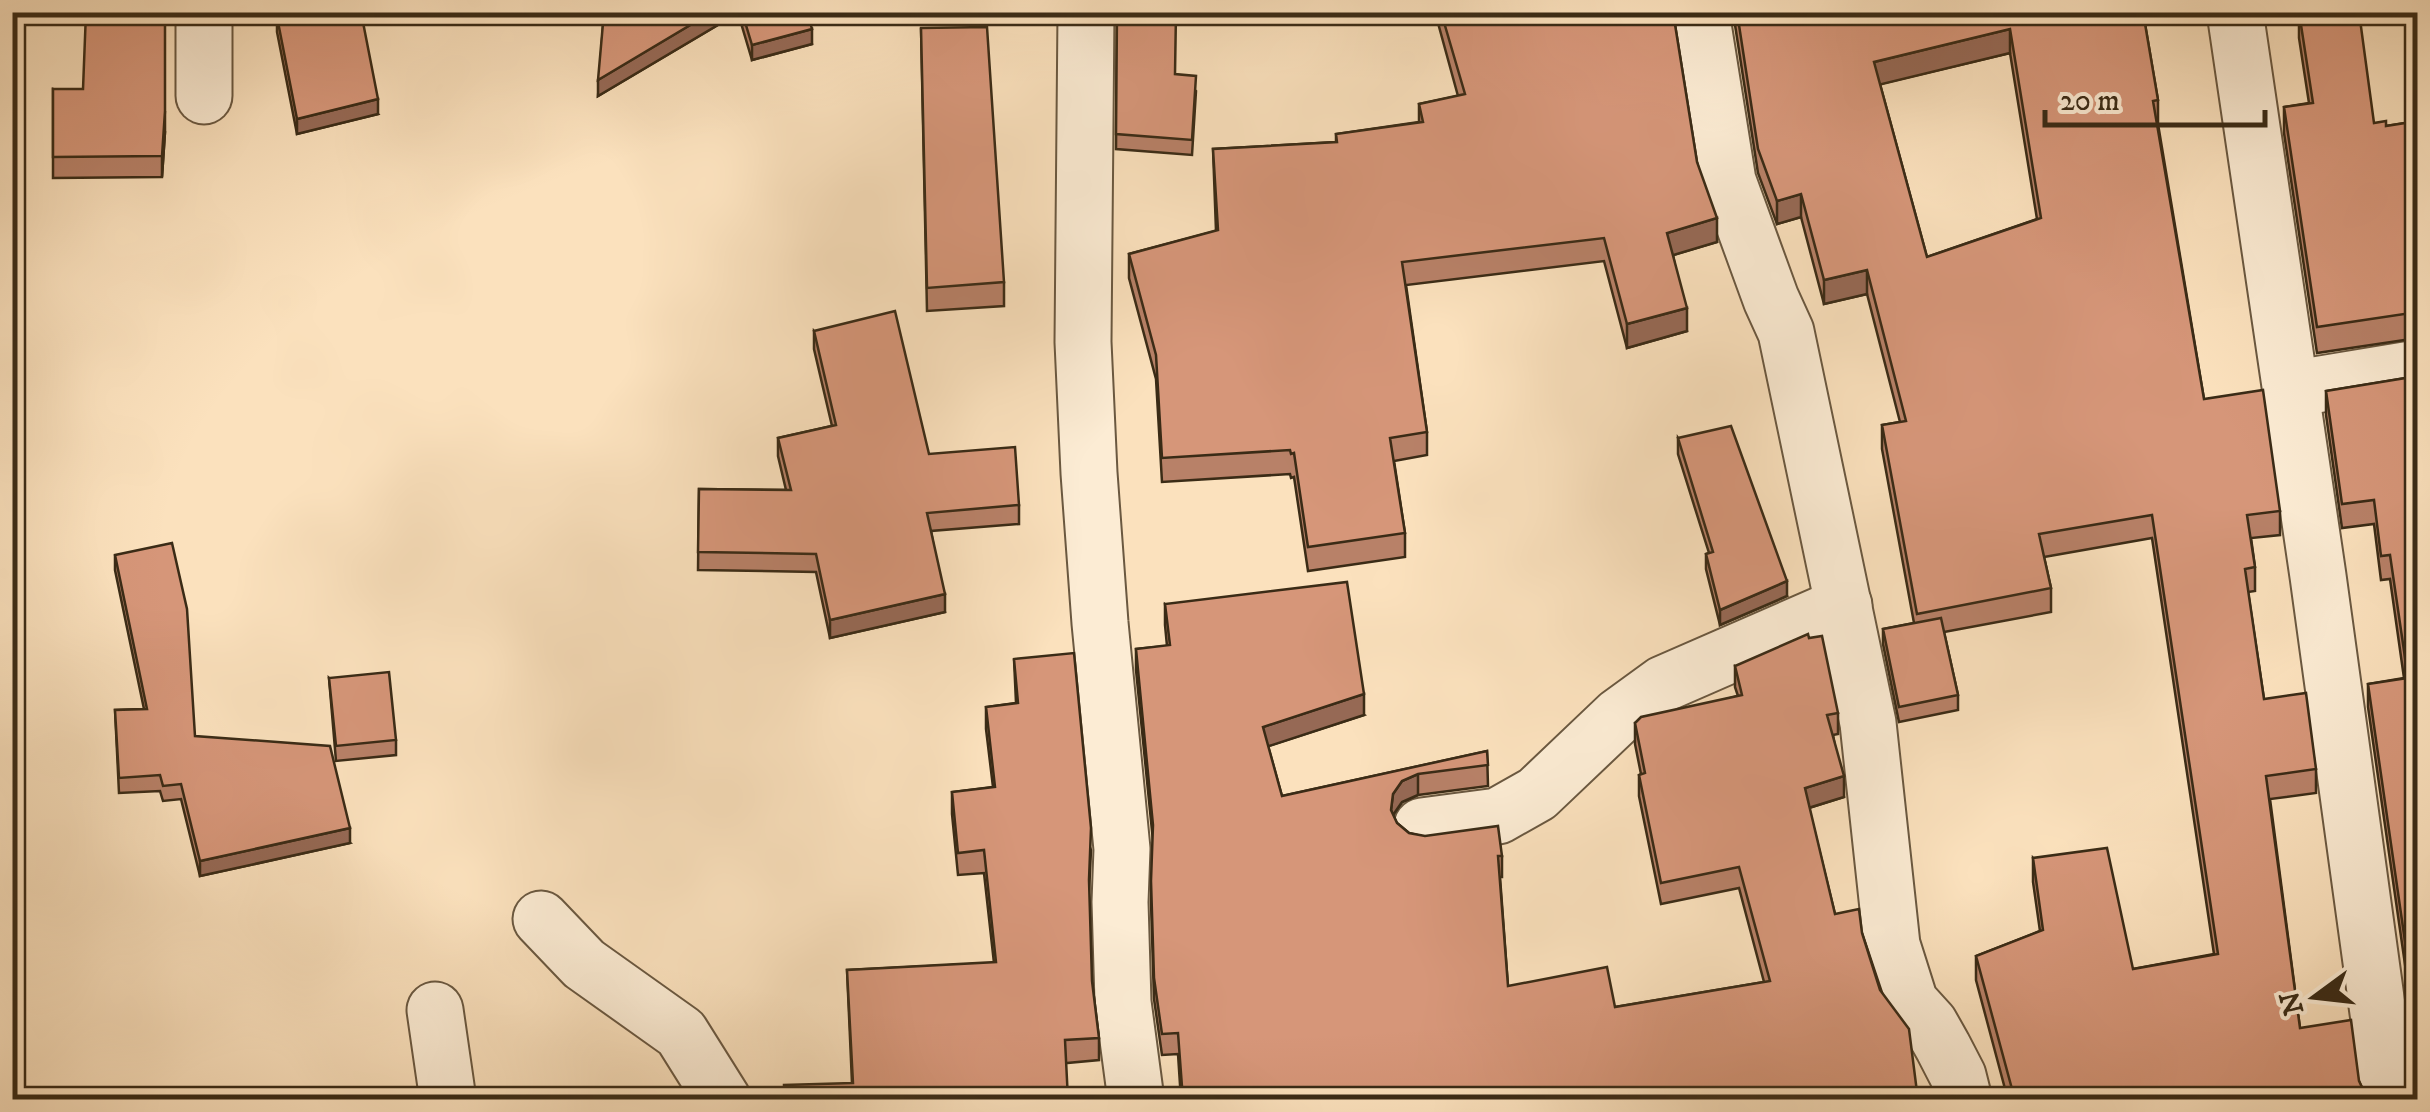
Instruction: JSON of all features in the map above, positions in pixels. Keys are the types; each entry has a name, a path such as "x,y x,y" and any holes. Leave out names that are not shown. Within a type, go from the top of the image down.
{"street":[{"path":"204,12 204,96"},
{"path":"1086,12 1083,342 1088,473 1122,849 1123,1002 1136,1100"},
{"path":"1702,12 1728,181 1786,332 1844,604 1868,723 1892,945 1910,1002 1944,1047 1964,1100"},
{"path":"2235,12 2390,1100"},
{"path":"2291,389 2418,368"},
{"path":"1422,826 1498,816 1537,794 1619,716 1663,684 1844,604"},
{"path":"541,920 584,964 681,1033 722,1100"},
{"path":"436,1010 448,1100"}],"building":[{"path":"86,12 165,12 162,156 53,157 53,89 83,89"},
{"path":"298,12 361,12 378,99 297,119 277,17"},
{"path":"604,12 712,12 598,80"},
{"path":"742,12 807,12 812,29 752,45"},
{"path":"1117,12 1176,12 1175,74 1196,76 1192,140 1116,134"},
{"path":"1441,12 1673,12 1697,162 1717,218 1667,233 1687,308 1627,324 1604,238 1402,262 1427,432 1390,438 1405,533 1308,547 1294,453 1290,450 1162,458 1156,355 1129,254 1218,230 1213,149 1337,142 1336,134 1423,122 1419,104 1465,94"},
{"path":"1737,12 2143,12 2158,100 2153,101 2204,399 2263,390 2280,511 2247,515 2255,567 2245,569 2264,699 2306,693 2316,769 2266,776 2300,1028 2351,1020 2359,1081 2371,1100 2015,1100 1976,956 2043,930 2033,858 2107,848 2133,969 2218,954 2152,515 2039,534 2051,588 1917,614 1882,425 1906,421 1867,270 1824,280 1801,194 1777,201 1758,149","holes":["2010,29 2041,218 1927,257 1874,62"]},
{"path":"2299,12 2359,12 2374,123 2386,121 2386,126 2418,121 2418,312 2317,327 2284,107 2313,103"},
{"path":"987,27 1004,282 927,288 921,28"},
{"path":"895,311 929,454 1015,447 1019,505 927,513 945,594 830,620 816,554 698,552 699,489 791,490 778,438 836,425 814,331"},
{"path":"2418,376 2418,1047 2368,684 2408,678 2390,555 2381,556 2374,500 2342,504 2326,391"},
{"path":"1731,426 1787,581 1720,610 1706,554 1713,552 1678,438"},
{"path":"172,543 187,609 195,736 330,746 350,828 200,861 181,784 163,786 160,775 119,778 115,710 147,709 115,555"},
{"path":"1347,582 1364,694 1263,727 1282,796 1487,751 1488,765 1418,774 1402,781 1393,794 1391,810 1397,823 1409,833 1425,836 1498,826 1508,986 1607,967 1615,1007 1770,981 1739,867 1661,883 1639,775 1645,773 1635,723 1641,717 1742,695 1735,666 1808,634 1809,638 1822,636 1838,713 1827,715 1844,776 1805,788 1835,914 1859,909 1862,933 1880,990 1909,1029 1918,1100 1183,1100 1178,1033 1162,1034 1154,978 1153,825 1136,649 1170,645 1165,604"},
{"path":"1941,618 1958,695 1899,707 1883,629"},
{"path":"1074,653 1091,828 1092,981 1099,1038 1065,1040 1068,1100 784,1100 784,1085 853,1083 847,970 996,962 984,850 958,853 952,792 995,787 986,707 1018,703 1014,659"},
{"path":"389,672 396,740 336,746 329,678"}]}
